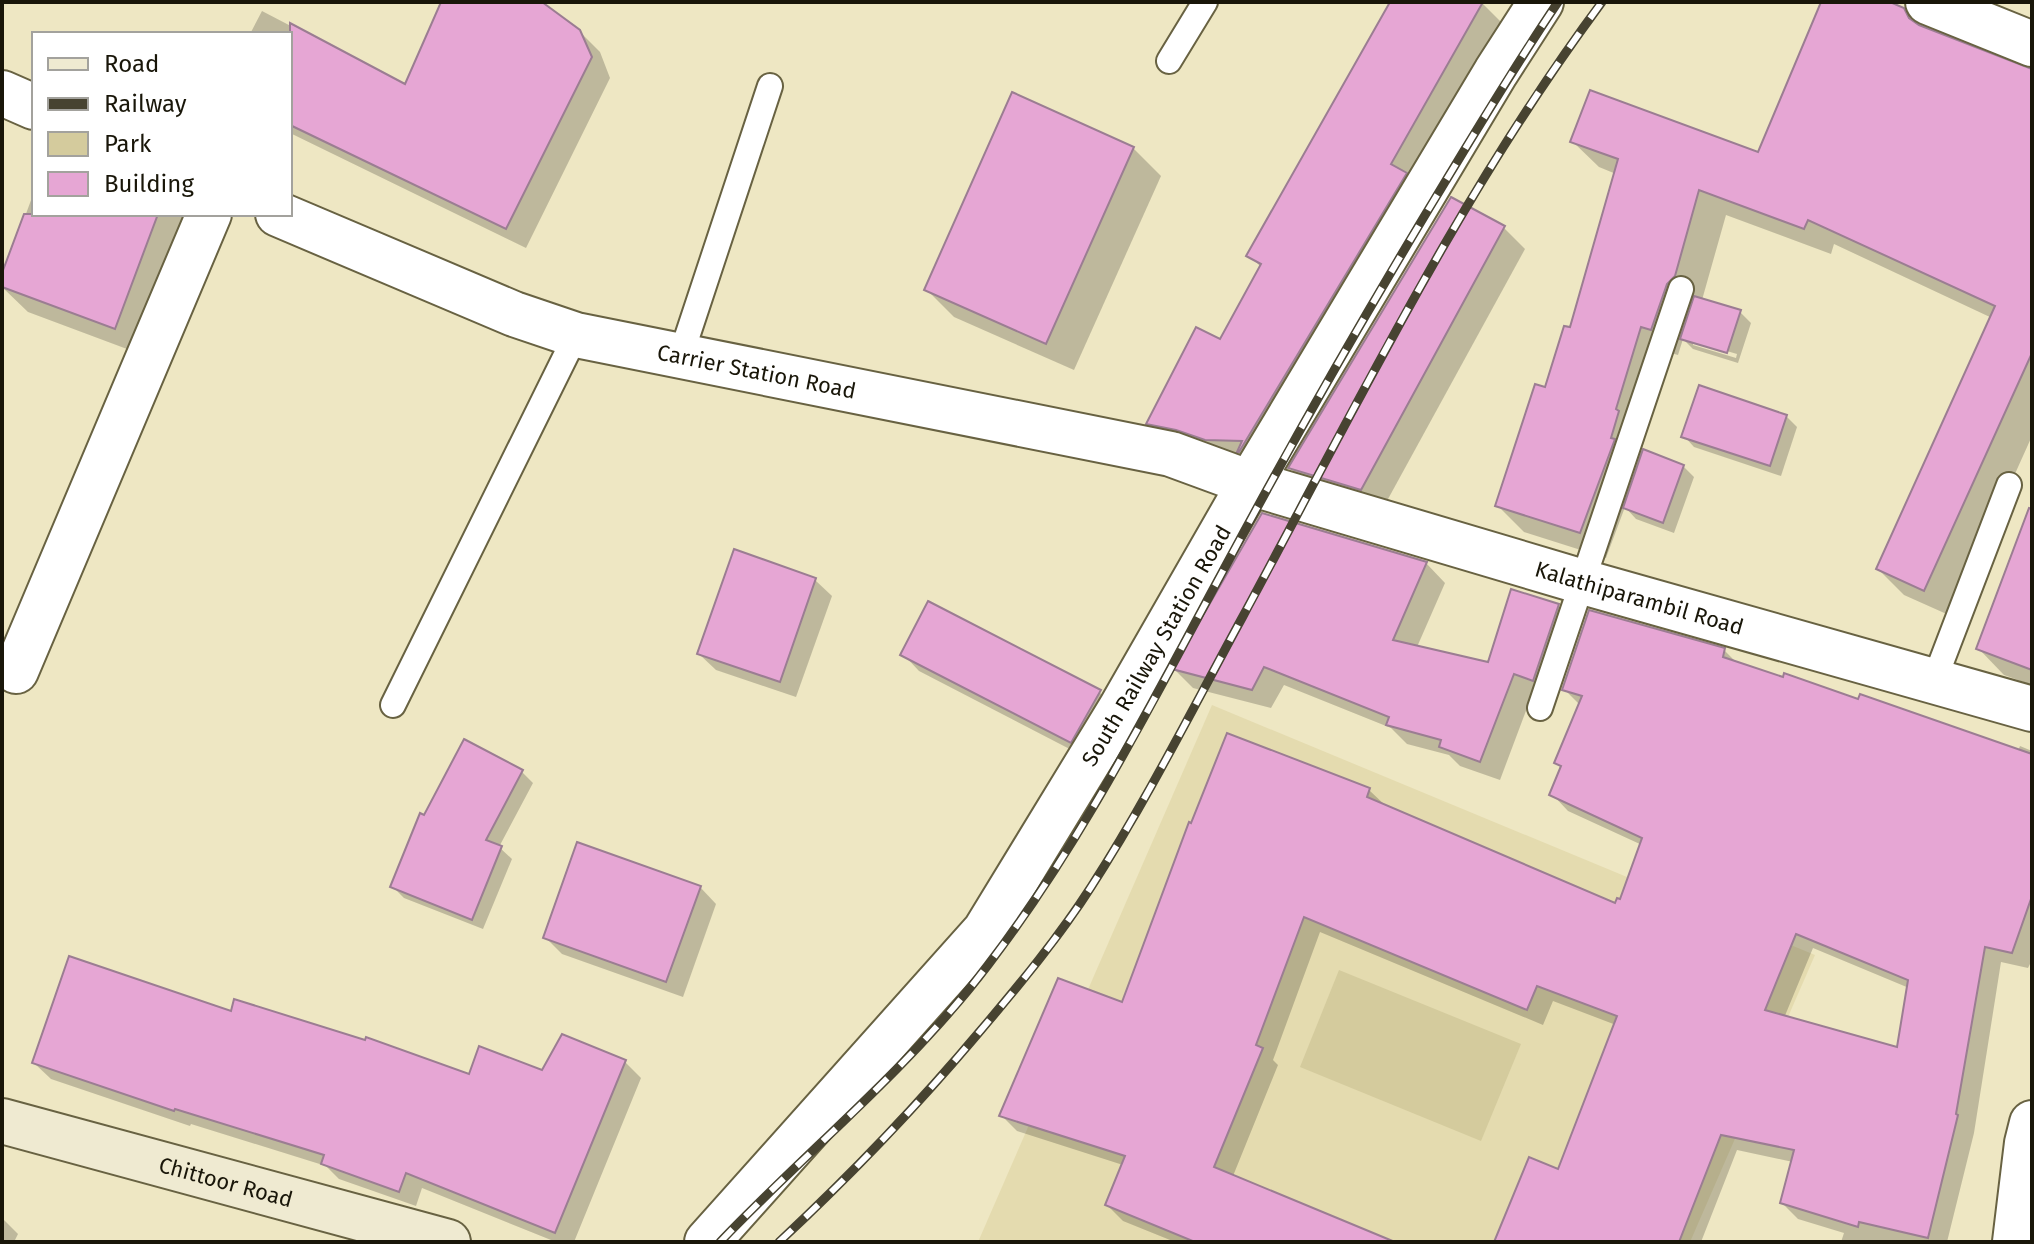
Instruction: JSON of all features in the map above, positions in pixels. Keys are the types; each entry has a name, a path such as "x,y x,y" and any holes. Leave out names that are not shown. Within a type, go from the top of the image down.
{"main road":[{"name":"Chittoor Road","path":"2,1121 448,1242"}],"street":[{"name":"South Railway Station Road","path":"707,1242 985,931 1121,708 1250,483 1541,2"},
{"path":"1928,2 2032,44"},
{"path":"2,93 32,106"},
{"path":"16,671 208,216"},
{"name":"Carrier Station Road","path":"283,216 514,314 576,335 1171,454 1250,483"},
{"name":"Kalathiparambil Road","path":"1250,483 1583,582 2032,709"},
{"path":"2015,1242 2032,1123"}],"lane":[{"path":"1169,61 1205,2"},
{"path":"681,355 770,86"},
{"path":"1540,708 1681,289"},
{"path":"393,705 576,335"},
{"path":"1934,681 2009,485"}],"shaded area":[{"path":"1212,705 1815,955 1690,1242 978,1242"}],"green space":[{"path":"1339,970 1521,1044 1481,1141 1300,1067"}],"building":[{"path":"441,2 542,2 580,30 592,57 506,229 292,126 290,23 405,84"},
{"path":"1390,2 1483,2 1391,164 1407,173 1239,452 1242,441 1205,440 1146,424 1196,327 1220,339 1261,264 1246,256"},
{"path":"1821,2 1890,2 1904,8 1909,18 1919,25 2032,69 2032,353 1924,591 1876,569 1995,306 1808,220 1804,229 1699,190 1675,276 1667,284 1651,330 1641,327 1616,409 1619,411 1611,438 1615,439 1580,533 1495,506 1535,384 1545,387 1564,326 1570,327 1618,159 1570,142 1590,90 1758,152"},
{"path":"1012,92 1134,147 1046,344 924,290"},
{"path":"1451,197 1505,226 1361,490 1288,468"},
{"path":"24,214 157,216 115,329 2,287 2,273"},
{"path":"1694,296 1741,310 1727,353 1680,339"},
{"path":"1699,385 1787,415 1770,466 1681,437"},
{"path":"1643,449 1684,465 1663,523 1623,508"},
{"path":"2029,508 2032,509 2032,670 1976,649"},
{"path":"1262,513 1427,562 1393,640 1488,662 1511,589 1559,604 1533,681 1514,674 1480,762 1439,747 1441,740 1386,725 1389,717 1264,667 1252,690 1172,669"},
{"path":"734,549 816,578 780,682 697,654"},
{"path":"928,601 1101,690 1071,743 900,655"},
{"path":"1589,610 1725,648 1723,657 1783,677 1784,673 1858,699 1860,694 2032,754 2032,896 2012,953 1985,947 1958,1115 1928,1238 1859,1222 1858,1227 1780,1203 1794,1150 1721,1135 1679,1242 1494,1242 1529,1157 1558,1169 1617,1016 1537,986 1527,1010 1304,917 1256,1045 1263,1048 1214,1167 1395,1242 1195,1242 1105,1205 1125,1156 999,1116 1058,978 1122,1002 1189,822 1227,733 1370,788 1367,797 1615,903 1617,898 1620,899 1642,838 1549,795 1561,766 1554,763 1582,696 1562,690","holes":["1796,934 1908,980 1897,1047 1765,1010"]},
{"path":"464,739 523,770 486,840 502,846 472,920 390,887 420,813 424,815"},
{"path":"577,842 701,886 666,982 543,938"},
{"path":"69,956 231,1011 234,999 365,1040 366,1037 469,1074 479,1046 542,1070 562,1034 626,1060 555,1233 406,1173 399,1192 321,1164 324,1155 174,1111 32,1063"}],"railway":[{"path":"720,1242 926,1039 958,1003 1022,918 1114,772 1277,471 1416,230 1558,2"},
{"path":"779,1242 858,1165 933,1085 1025,978 1079,906 1150,787 1455,226 1550,75 1602,2"}]}
